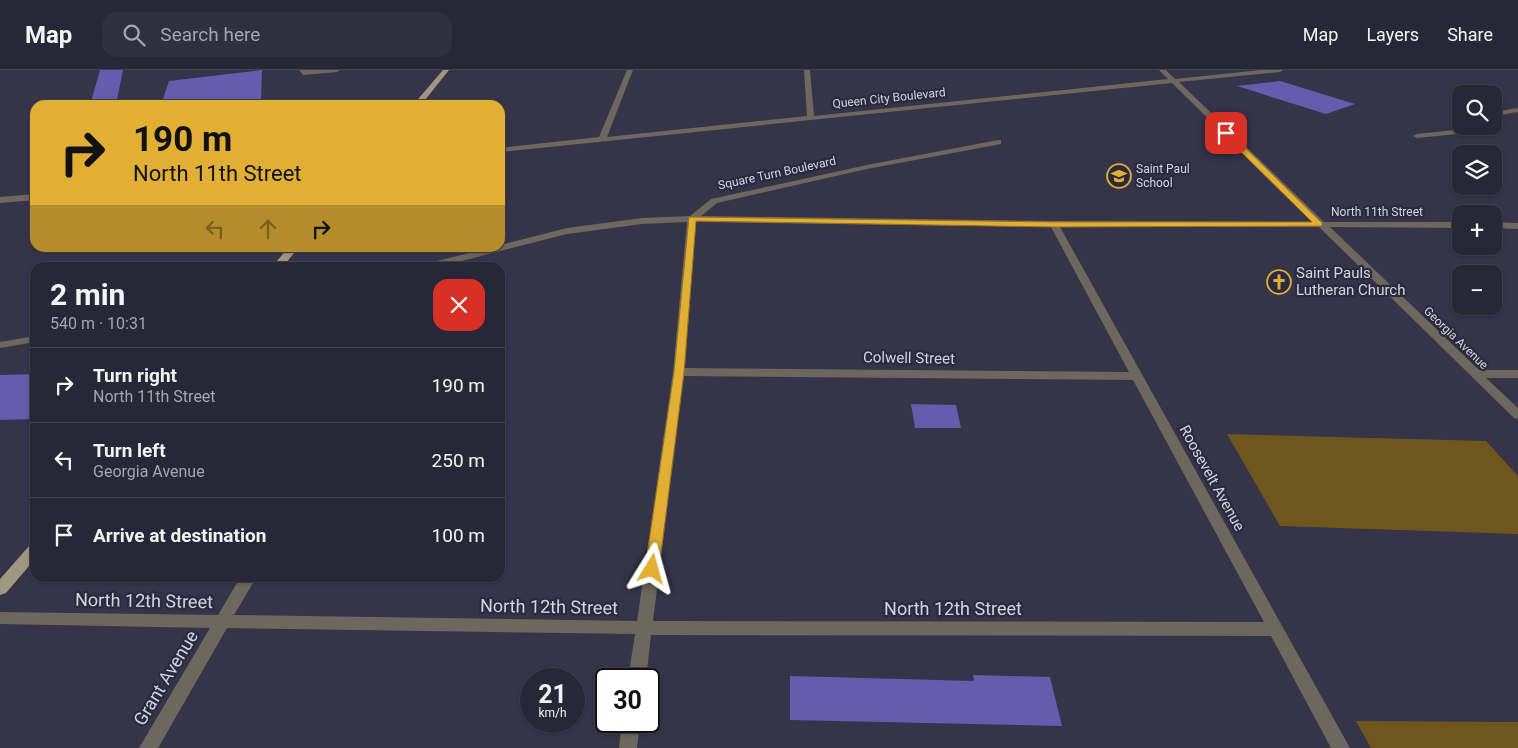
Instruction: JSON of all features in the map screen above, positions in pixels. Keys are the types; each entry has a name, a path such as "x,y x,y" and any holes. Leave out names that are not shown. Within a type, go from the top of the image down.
{"main road":[{"path":"421,100 446,70"},
{"path":"281,262 290,252"},
{"path":"0,590 30,555"}],"street":[{"path":"302,72 337,70"},
{"path":"602,140 630,70"},
{"path":"807,70 811,118"},
{"name":"Georgia Avenue","path":"1162,70 1518,415"},
{"name":"Queen City Boulevard","path":"505,150 1280,70"},
{"path":"1502,113 1518,110"},
{"path":"1417,136 1452,132"},
{"name":"Square Turn Boulevard","path":"692,219 714,201 868,167 998,142"},
{"path":"0,200 30,197"},
{"path":"505,247 567,231 642,221 692,219 679,372 638,668"},
{"name":"North 11th Street","path":"692,219 1054,224 1452,225"},
{"name":"Roosevelt Avenue","path":"1054,224 1341,748"},
{"path":"1502,225 1518,226"},
{"path":"446,262 485,252"},
{"path":"0,344 30,340"},
{"name":"Colwell Street","path":"679,372 1138,376"},
{"path":"1476,374 1518,374"},
{"name":"Grant Avenue","path":"148,748 246,582"},
{"name":"North 12th Street","path":"0,618 643,628 1276,629"},
{"path":"628,748 630,733"}],"shaded area":[{"path":"1227,434 1486,441 1518,476 1518,534 1280,526"},
{"path":"1356,721 1518,722 1518,748 1371,748"}],"building":[{"path":"100,70 123,70 117,100 91,100"},
{"path":"262,70 261,99 163,100 169,81"},
{"path":"1280,81 1355,104 1326,114 1237,86"},
{"path":"30,374 30,419 0,420 0,375"},
{"path":"911,404 956,405 961,428 915,428"},
{"path":"973,675 1050,677 1062,726 790,720 790,676 974,681"}],"place":[{"name":"Saint Paul School","path":"1119,176"},
{"name":"Saint Pauls Lutheran Church","path":"1279,282"}],"route":[{"path":"652,569 679,372 692,219 1054,224 1320,225 1226,133"}]}
